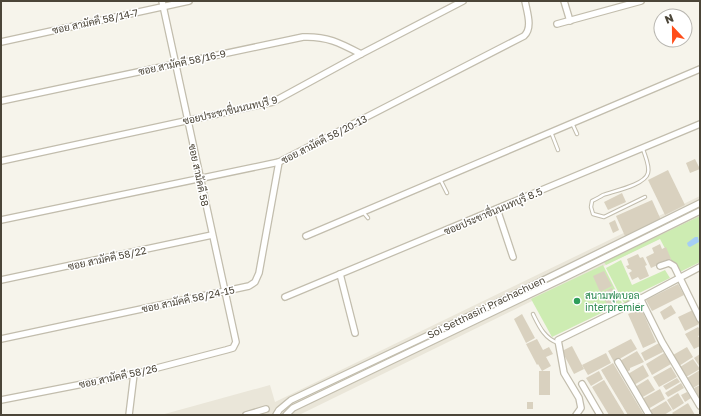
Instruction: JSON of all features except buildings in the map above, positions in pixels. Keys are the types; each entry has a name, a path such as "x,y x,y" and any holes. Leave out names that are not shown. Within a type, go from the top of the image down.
{"street":[{"name":"ซอย สามัคคี 58/14-7","path":"1,42 163,4 189,1"},
{"name":"ซอยประชาชื่นนนทบุรี 9","path":"1,161 273,102 463,1"},
{"name":"ซอย สามัคคี 58/20-13","path":"1,220 279,162 524,36 529,27 525,1"},
{"path":"564,1 570,21"},
{"path":"557,24 640,1"},
{"name":"ซอย สามัคคี 58","path":"163,4 236,342 233,348"},
{"name":"ซอย สามัคคี 58/16-9","path":"1,101 303,37 334,40 361,54"},
{"path":"306,236 700,69"},
{"name":"ซอยประชาชื่นนนทบุรี 8.5","path":"285,297 700,124"},
{"name":"ซอย สามัคคี 58/24-15","path":"1,340 249,286 256,279 259,273 279,162"},
{"name":"Soi Setthasiri Prachachuen","path":"276,415 279,410 291,400 507,298 700,203"},
{"path":"497,209 513,257"},
{"name":"Soi Setthasiri Prachachuen","path":"286,415 293,408 700,211"},
{"name":"ซอย สามัคคี 58/22","path":"1,280 212,236"},
{"path":"660,266 669,263 674,266 700,319"},
{"path":"576,415 581,408 579,398 564,373 558,340 621,309 700,267"},
{"path":"340,274 355,333"},
{"path":"640,298 662,342 699,402"},
{"name":"ซอย สามัคคี 58/26","path":"1,400 134,374 233,348"},
{"path":"618,362 649,415"},
{"path":"129,415 134,374"},
{"path":"582,384 600,415"},
{"path":"246,415 266,410"}],"lane":[{"path":"572,123 578,134"},
{"path":"551,132 558,150"},
{"path":"643,148 648,166 648,173 645,179 629,187 603,195 592,202 591,207 593,214 604,216 645,197"},
{"path":"440,179 447,193"},
{"path":"363,212 368,218"},
{"path":"533,314 543,332 550,340 558,343"}],"shaded area":[{"path":"700,196 700,219 299,415 161,415 270,385 275,402"}],"green space":[{"path":"700,216 700,262 678,273 660,239 606,265 604,262"},
{"path":"621,260 632,285 665,270 670,278 635,295 636,300 625,305 606,268"},
{"name":"สนามฟุตบอล interpremier","path":"603,265 622,303 552,337 531,299"}],"water":[{"path":"695,237 698,237 699,242 690,247 688,246 687,243"}],"place":[{"name":"สนามฟุตบอล interpremier","path":"577,301"}]}
